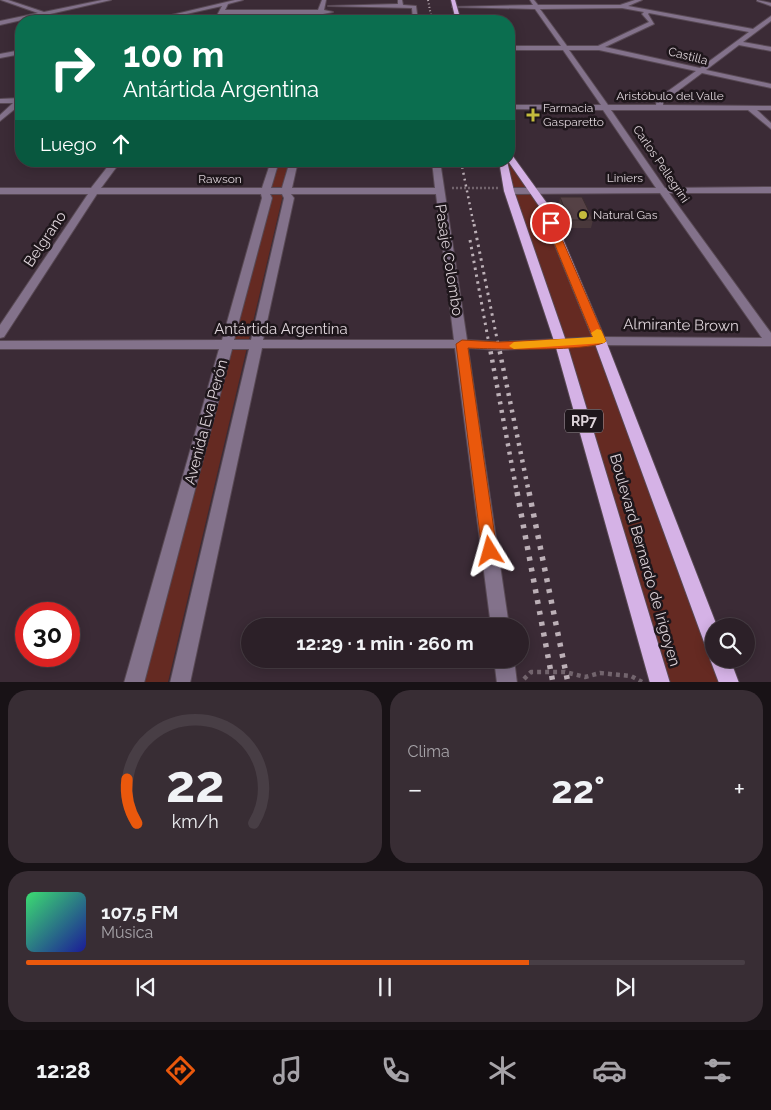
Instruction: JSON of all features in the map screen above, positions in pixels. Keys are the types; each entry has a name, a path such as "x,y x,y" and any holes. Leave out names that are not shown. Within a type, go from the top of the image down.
{"main road":[{"path":"453,0 457,15"},
{"name":"Boulevard Bernardo de Irigoyen","path":"515,166 544,206 600,341 705,618"},
{"name":"Boulevard Bernardo de Irigoyen","path":"504,167 509,191 561,344 660,682"},
{"path":"724,668 729,682"}],"street":[{"path":"0,4 6,1 19,0"},
{"path":"36,15 109,0"},
{"path":"212,0 226,4"},
{"path":"176,15 241,0"},
{"path":"319,15 324,0"},
{"path":"329,15 333,0"},
{"path":"585,0 754,31"},
{"path":"455,7 534,3 621,7 640,0"},
{"path":"759,0 771,5"},
{"path":"6,1 50,15"},
{"path":"223,12 320,12 330,9 401,3 414,6 415,15"},
{"name":"Carlos Pellegrini","path":"534,3 771,342"},
{"path":"221,15 227,6 226,4"},
{"path":"515,48 599,48 652,23 645,14 648,12"},
{"path":"659,108 660,101 770,19"},
{"path":"0,23 15,20"},
{"path":"739,43 771,48"},
{"name":"Castilla","path":"599,48 771,86"},
{"path":"0,56 15,53"},
{"path":"0,102 15,101"},
{"path":"0,119 15,106"},
{"name":"Aristóbulo del Valle","path":"515,107 771,108"},
{"path":"750,108 771,127"},
{"name":"Belgrano","path":"0,334 113,167"},
{"name":"Avenida Eva Perón","path":"134,682 267,198 265,192 273,167"},
{"name":"Avenida Eva Perón","path":"180,682 257,345 289,198 286,192 292,167"},
{"name":"Pasaje Colombo","path":"437,167 499,618"},
{"name":"Rawson","path":"0,190 94,192 439,191"},
{"name":"Liniers","path":"509,191 771,190"},
{"name":"Almirante Brown","path":"561,344 600,341 771,342"},
{"name":"Antártida Argentina","path":"0,345 462,344 499,346 561,344"},
{"path":"505,668 507,682"}],"path":[{"path":"439,191 453,188 495,187 509,191"},
{"path":"520,682 531,672 558,672 585,677 600,673 631,676 642,682"}],"shaded area":[{"path":"276,167 290,167 168,682 143,682 270,200 272,181"},
{"path":"505,167 514,167 539,199 705,619 705,668 724,668 729,682 660,682"}],"building":[{"path":"560,197 582,197 593,220 569,220"}],"railway":[{"path":"428,0 431,15"},
{"path":"462,167 474,226"},
{"path":"474,224 498,344"},
{"path":"470,240 489,344"},
{"path":"489,343 517,493"},
{"path":"498,343 529,493"},
{"path":"517,492 553,682"},
{"path":"529,492 568,682"}],"slow traffic":[{"path":"514,346 600,341 597,333"}],"place":[{"name":"Farmacia Gasparetto","path":"533,115"},
{"name":"Natural Gas","path":"583,215"}],"route":[{"path":"490,551 462,344 499,346 600,341 551,223"}]}
